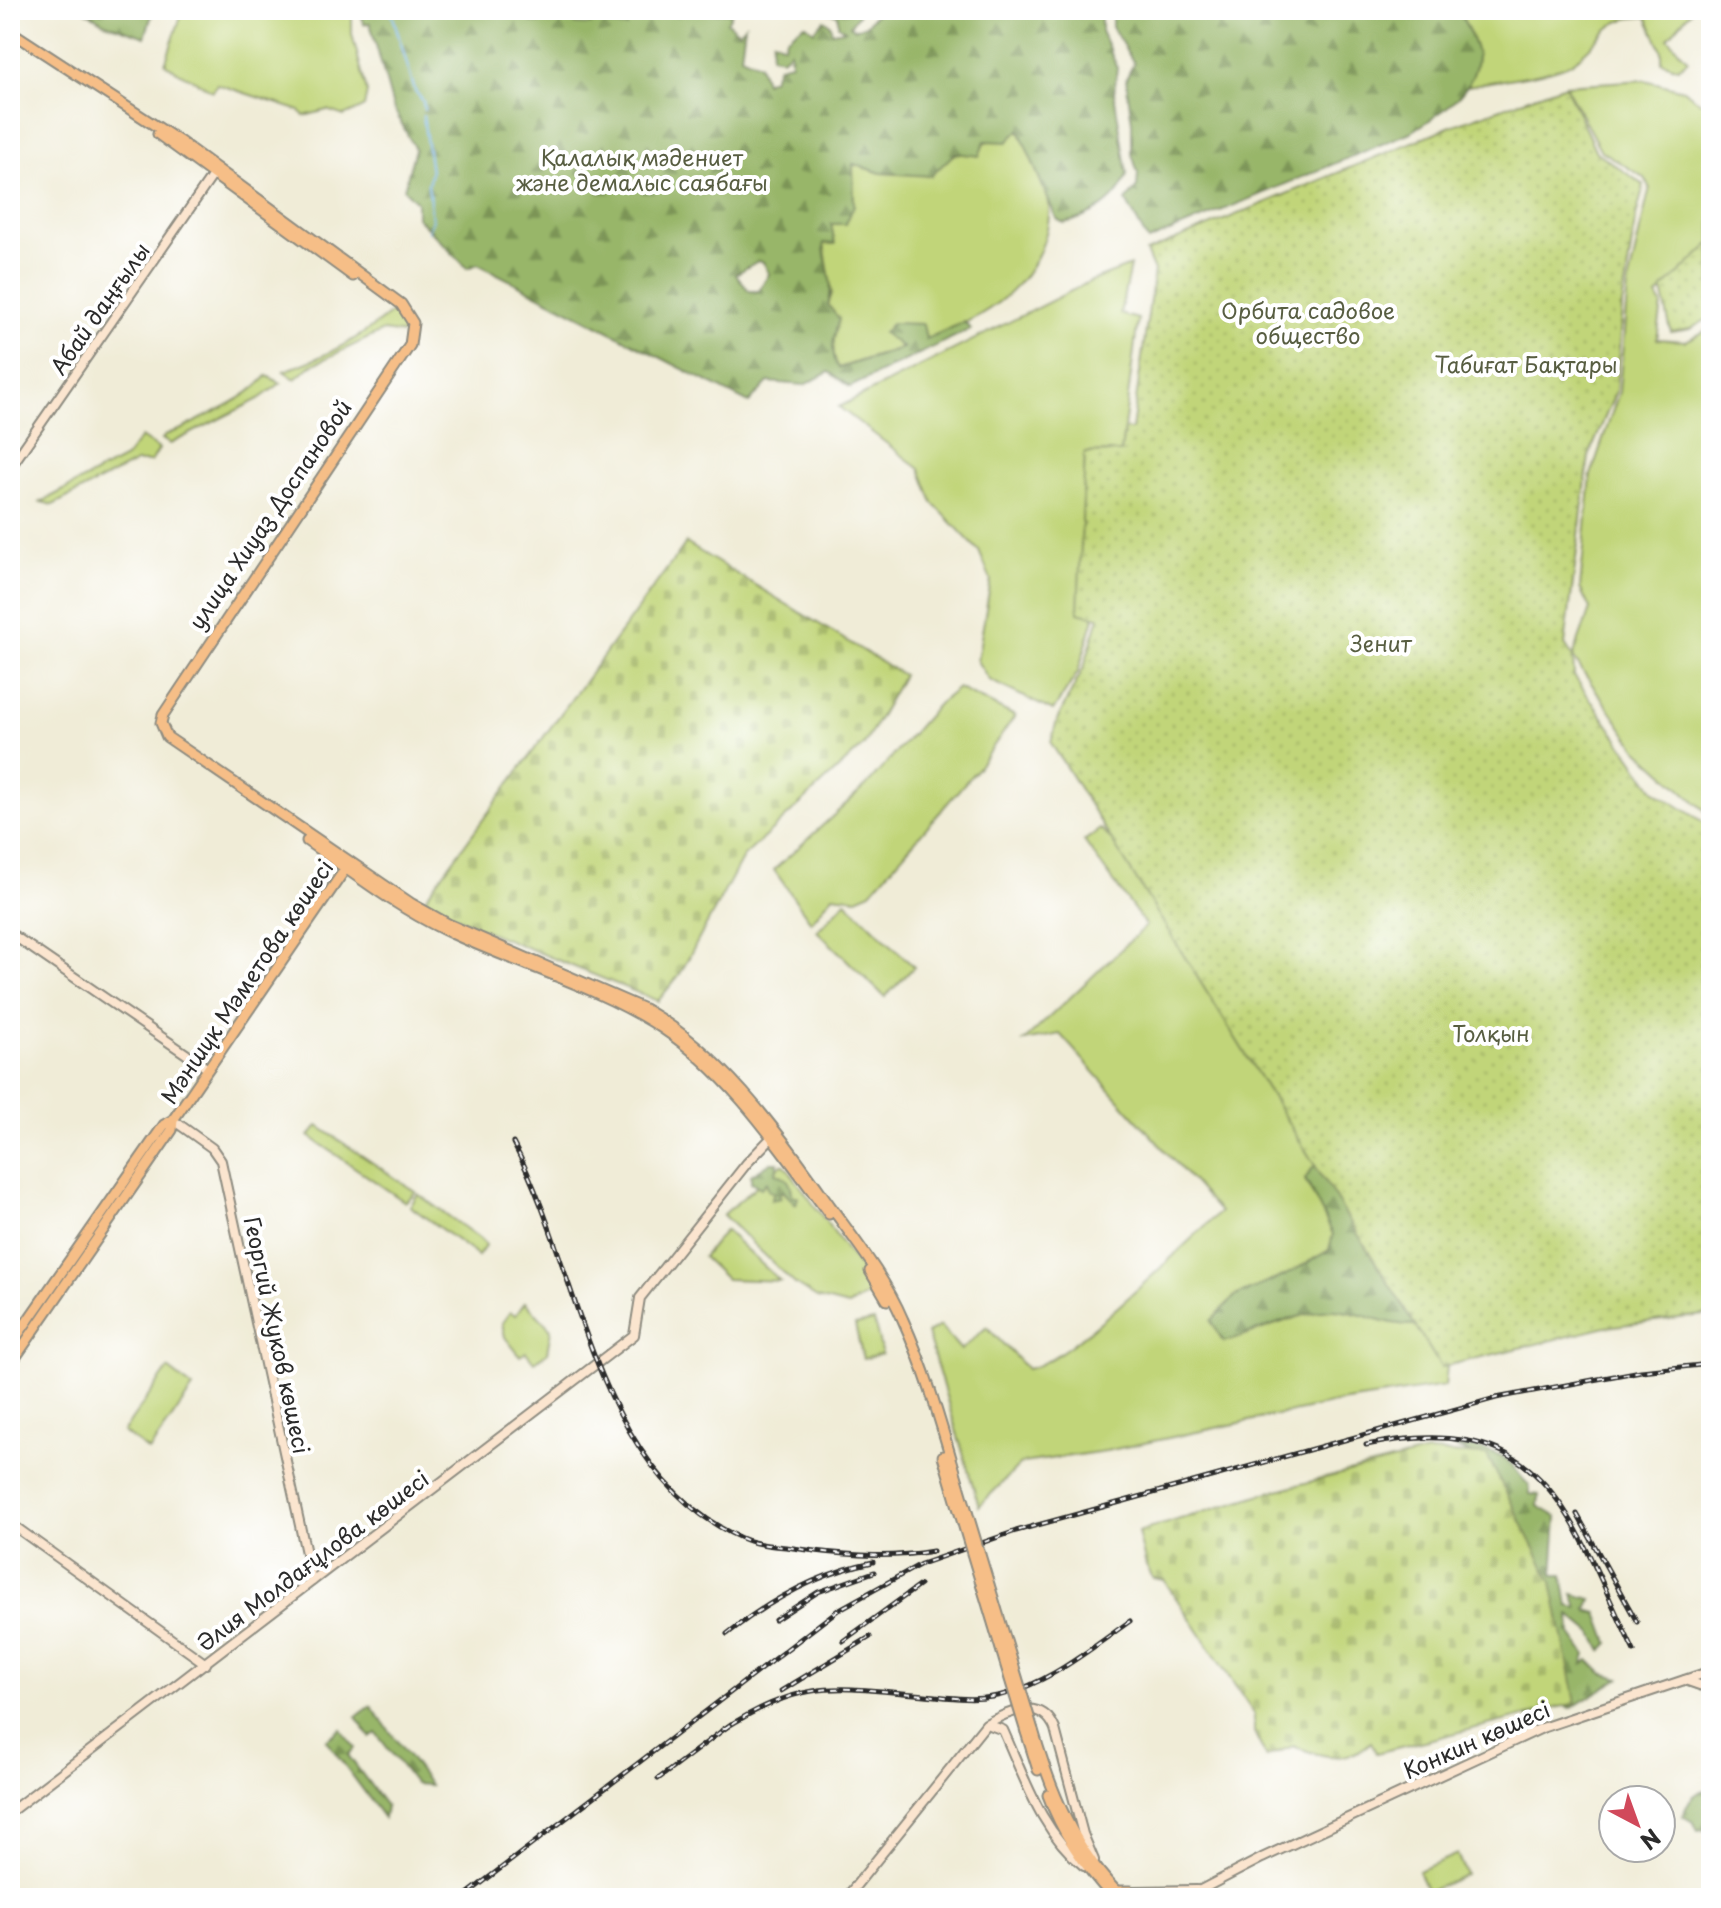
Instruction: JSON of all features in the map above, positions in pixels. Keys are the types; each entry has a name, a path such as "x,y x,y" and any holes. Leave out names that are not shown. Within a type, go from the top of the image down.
{"main road":[{"path":"11,36 216,172 401,304 413,323 410,330"},
{"path":"216,172 391,304 410,330"},
{"name":"Абай даңғылы","path":"10,468 216,172"},
{"name":"улица Хиуаз Доспановой","path":"348,865 167,737 158,722 410,330"},
{"path":"348,865 412,904 498,949 664,1029 733,1091 774,1135 887,1300 917,1369 1051,1804 1089,1869"},
{"name":"Мәншүк Мәметова көшесі","path":"10,1346 164,1125 173,1120 348,865"},
{"path":"10,933 208,1069"},
{"name":"Мәншүк Мәметова көшесі","path":"10,1365 172,1130 173,1120"},
{"name":"Георгий Жуков көшесі","path":"173,1120 212,1148 221,1161 312,1581"},
{"name":"Әлия Молдағұлова көшесі","path":"10,1812 634,1335 637,1304 644,1293 774,1135"},
{"path":"10,1523 206,1664"},
{"name":"Конкин көшесі","path":"1185,1898 1262,1858 1555,1722 1711,1671"},
{"path":"1684,1680 1711,1689"},
{"path":"846,1898 986,1724 1004,1714 1034,1708 1049,1715 1083,1834 1107,1882"},
{"path":"1004,1714 1003,1730 1042,1816 1065,1850 1124,1895 1198,1890"},
{"path":"986,1724 1003,1730"},
{"path":"1030,1731 1061,1811 1107,1882 1124,1895"}],"green space":[{"path":"84,10 136,10 152,15 145,37 105,23"},
{"path":"183,10 352,10 352,34 367,92 364,107 344,116 327,110 304,116 300,111 217,84 213,91 165,64"},
{"name":"Қалалық мәдениет және демалыс саябағы","path":"360,10 531,10 531,22 539,23 541,10 576,10 575,24 591,25 593,10 610,10 609,25 627,27 628,10 669,10 677,16 688,10 732,13 727,22 739,32 745,25 741,56 759,64 765,82 773,78 778,66 791,63 790,51 782,58 771,56 773,40 784,45 786,38 805,24 814,31 824,20 830,24 832,32 845,30 838,25 838,15 820,10 861,10 850,26 855,29 866,25 879,10 1101,10 1101,31 1117,67 1114,93 1127,174 1117,192 1102,207 1063,223 1056,218 1019,130 1007,142 985,141 979,156 955,153 931,176 881,173 853,164 854,205 846,224 831,224 835,244 824,243 831,288 828,305 839,319 833,350 839,368 903,348 883,333 892,323 923,324 926,339 964,322 971,329 850,387 829,372 804,385 768,382 749,403 478,264 467,268 417,217 417,202 404,189 415,149 393,107 370,23 364,24","holes":["758,261 764,263 769,274 759,291 749,291 736,274"]},
{"path":"1112,10 1459,10 1477,57 1475,70 1463,92 1444,110 1413,131 1148,241 1126,201 1137,187 1138,173 1132,154 1132,122 1126,79 1134,63 1112,27"},
{"path":"1459,10 1692,10 1668,38 1688,60 1678,68 1662,62 1662,51 1647,17 1633,18 1612,25 1581,55 1562,67 1468,86 1477,56"},
{"path":"1645,80 1683,90 1711,109 1711,243 1657,296 1662,305 1657,339 1686,341 1711,328 1711,816 1637,749 1573,657 1590,609 1580,588 1591,475 1619,392 1628,284 1650,187 1645,178 1601,151 1565,85"},
{"path":"1565,85 1596,152 1644,185 1622,305 1616,391 1589,456 1565,645 1573,657 1574,676 1654,790 1711,827 1711,1314 1606,1327 1441,1367 1051,743 1057,720 1084,667 1099,617 1078,612 1085,453 1121,452 1124,429 1132,430 1154,271 1146,252 1451,126"},
{"path":"1019,129 1049,202 1044,240 1030,269 1011,292 959,326 839,368 833,351 839,319 828,305 832,294 824,243 834,244 831,224 854,205 852,164 881,173 905,174"},
{"path":"1711,243 1711,317 1690,329 1671,332 1662,290"},
{"path":"1130,266 1120,314 1138,319 1121,452 1085,453 1079,612 1095,615 1078,672 1053,711 989,680 977,661 991,580 979,551 933,503 920,469 839,407 1089,282"},
{"path":"392,312 403,325 404,334 383,331 312,365 295,379 284,371 341,346"},
{"path":"267,376 281,383 259,399 170,444 162,439 239,398"},
{"path":"141,437 159,449 151,462 136,462 53,505 41,502 125,458"},
{"path":"686,543 903,675 864,745 743,857 680,974 658,1001 479,928 424,900"},
{"path":"958,688 1015,716 977,769 871,892 857,898 833,895 811,922 774,870 869,783 938,704"},
{"path":"1100,829 1113,841 1315,1165 1305,1180 1334,1234 1329,1251 1284,1276 1235,1296 1211,1321 1223,1341 1317,1312 1351,1311 1394,1323 1415,1325 1441,1367 1447,1366 1445,1386 1340,1402 1106,1451 1022,1463 979,1506 927,1333 940,1326 961,1350 987,1327 1027,1369 1070,1346 1097,1325 1220,1212 1060,1034 1024,1041 1146,926 1084,841"},
{"path":"846,901 914,967 885,997 817,931"},
{"path":"318,1126 416,1192 405,1202 309,1136"},
{"path":"771,1162 778,1162 776,1173 788,1181 792,1195 798,1197 796,1204 783,1191 779,1194 781,1198 771,1200 774,1193 768,1190 767,1182 761,1188 751,1182 751,1175"},
{"path":"782,1164 876,1291 848,1306 817,1298 795,1284 723,1215"},
{"path":"1315,1165 1415,1325 1334,1310 1296,1318 1224,1342 1211,1321 1235,1296 1284,1276 1329,1250 1333,1234 1305,1179"},
{"path":"418,1194 486,1245 478,1256 410,1206"},
{"path":"725,1230 780,1281 726,1279 703,1257"},
{"path":"525,1302 551,1329 547,1353 534,1362 526,1352 520,1356 505,1337 502,1323 510,1312 516,1315"},
{"path":"874,1321 882,1354 863,1359 855,1325"},
{"path":"168,1369 193,1388 149,1451 123,1432"},
{"path":"1452,1446 1482,1449 1502,1457 1529,1485 1530,1494 1539,1495 1538,1506 1557,1517 1553,1575 1563,1575 1568,1606 1578,1608 1573,1594 1591,1599 1587,1610 1598,1613 1609,1643 1602,1650 1593,1634 1570,1615 1571,1634 1586,1655 1583,1664 1589,1660 1602,1673 1620,1678 1571,1708 1555,1701 1550,1713 1537,1720 1514,1712 1484,1459"},
{"path":"1427,1452 1487,1455 1552,1582 1576,1703 1376,1753 1371,1742 1344,1756 1324,1755 1293,1746 1266,1757 1254,1732 1254,1714 1164,1580 1153,1578 1146,1566 1138,1532 1262,1494"},
{"path":"371,1706 430,1785 415,1784 376,1733 370,1737 356,1717"},
{"path":"341,1729 355,1748 348,1755 386,1806 384,1818 326,1740"},
{"path":"1711,1789 1711,1829 1698,1831 1693,1822 1683,1816 1692,1797"},
{"path":"1457,1854 1466,1875 1427,1892 1418,1871"}],"waterway":[{"path":"391,10 415,91 423,101 424,110"},
{"path":"423,116 431,172 428,184 432,220 428,231"}],"railway":[{"path":"513,1143 537,1194 597,1364 622,1418 653,1466 692,1507 741,1538 762,1544 867,1555 933,1551"},
{"path":"462,1898 838,1610 921,1564 1016,1531 1496,1398 1641,1371 1711,1364"},
{"path":"1366,1445 1427,1438 1476,1443 1514,1458 1544,1483 1568,1516 1634,1651"},
{"path":"1577,1514 1637,1622"},
{"path":"727,1634 796,1589 833,1573 873,1562"},
{"path":"775,1620 818,1592 874,1572"},
{"path":"843,1641 920,1585"},
{"path":"722,1730 776,1701 820,1690 866,1690 967,1699 1011,1692 1047,1677 1130,1621"},
{"path":"781,1691 870,1637"},
{"path":"658,1779 731,1724"}],"park label":[{"name":"Орбита садовое общество","path":"1308,322"},
{"name":"Табиғат Бақтары","path":"1526,363"},
{"name":"Зенит","path":"1381,642"},
{"name":"Толқын","path":"1491,1032"}]}
